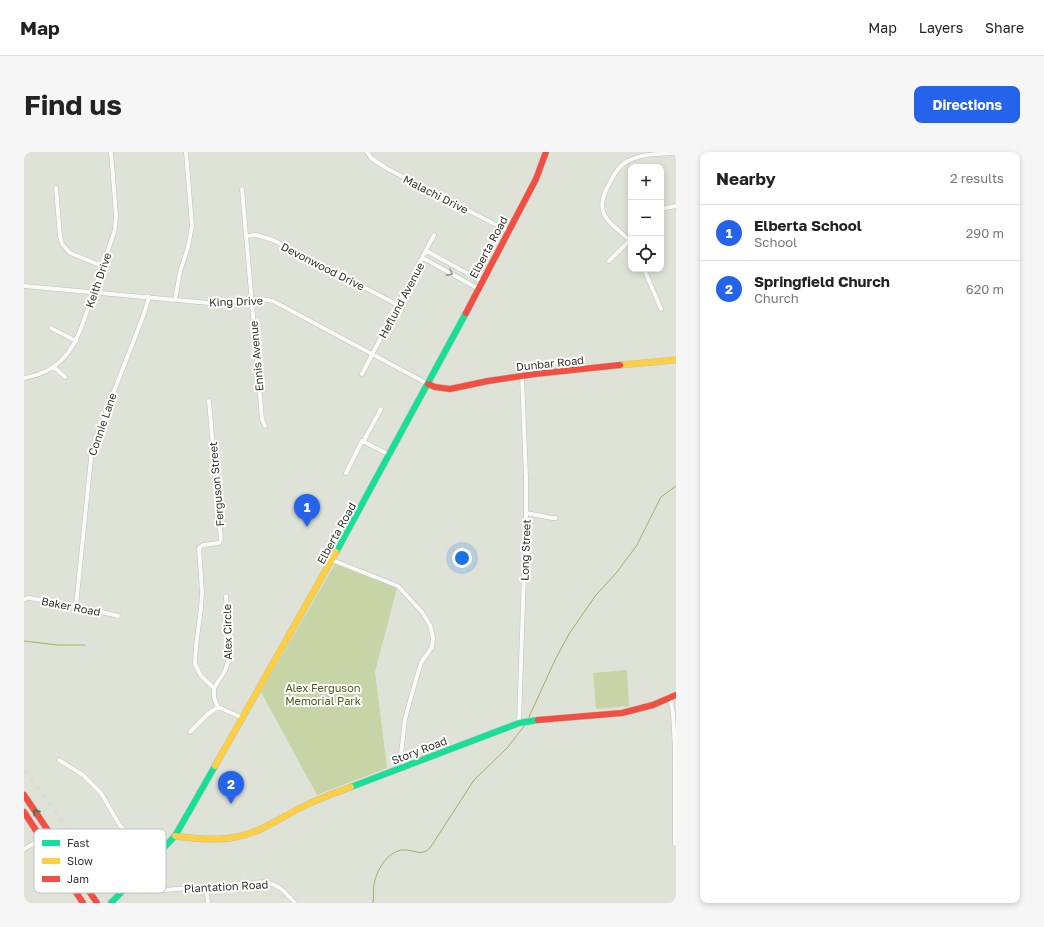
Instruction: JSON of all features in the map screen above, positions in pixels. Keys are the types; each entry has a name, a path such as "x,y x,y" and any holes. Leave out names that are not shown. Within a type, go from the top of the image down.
{"street":[{"name":"Keith Drive","path":"24,378 40,374 54,367 66,355 80,333 110,246 115,221 111,152"},
{"path":"175,300 180,272 188,247 192,226 186,152"},
{"name":"Malachi Drive","path":"367,152 371,158 386,168 508,231"},
{"name":"Elberta Road","path":"166,846 175,836 332,560 428,384 536,179 546,152"},
{"path":"628,239 608,220 603,213 602,205 606,190 618,169 629,160 636,157 676,153"},
{"path":"56,188 62,244 70,253 102,266"},
{"name":"Ennis Avenue","path":"242,189 262,419 265,426"},
{"path":"664,208 676,206"},
{"name":"Devonwood Drive","path":"246,236 256,235 273,240 398,305"},
{"path":"423,258 434,236"},
{"path":"609,261 628,243"},
{"name":"Heflund Avenue","path":"426,251 481,281"},
{"name":"Heflund Avenue","path":"362,374 423,258 478,288"},
{"path":"645,272 661,309"},
{"name":"King Drive","path":"24,286 175,300 215,302 260,299 273,302 428,384"},
{"name":"Connie Lane","path":"76,606 92,448 144,314 149,297"},
{"path":"51,328 76,341"},
{"name":"Dunbar Road","path":"428,384 439,388 452,388 490,380 676,360"},
{"path":"54,367 65,377"},
{"name":"Long Street","path":"519,723 526,513 522,376"},
{"name":"Ferguson Street","path":"209,401 221,540 219,543 199,548 202,592 195,655 198,671 214,688"},
{"path":"346,474 362,441 363,442 381,409"},
{"path":"363,442 390,454"},
{"path":"526,513 556,518"},
{"path":"332,560 398,586 422,612 430,625 433,638 432,647 421,663 405,719 401,754 405,766"},
{"name":"Alex Circle","path":"214,688 225,671 229,660 226,596"},
{"name":"Baker Road","path":"24,599 29,598 76,606 118,616"},
{"path":"214,688 214,698 218,707 243,718"},
{"path":"673,697 676,749 675,844"},
{"name":"Story Road","path":"175,836 206,840 224,839 244,835 262,828 301,806 519,723 552,718 624,713 648,707 673,697"},
{"path":"190,732 208,714 218,707"},
{"path":"59,760 83,775 101,793 123,829"},
{"path":"24,794 47,829"},
{"path":"24,812 36,829"},
{"path":"24,849 34,844"},
{"name":"Plantation Road","path":"166,890 257,882 275,884 284,890 295,903"},
{"path":"206,886 208,903"},
{"path":"78,893 84,903"},
{"path":"90,893 97,903"},
{"name":"Elberta Road","path":"111,903 122,893"}],"green space":[{"name":"Alex Ferguson Memorial Park","path":"335,564 397,588 375,672 387,768 317,795 261,692"},
{"path":"627,670 629,706 596,709 593,673"}],"waterway":[{"path":"529,717 555,660 569,634 596,595 617,572 637,545 661,497 676,486"},
{"path":"24,641 57,645 85,645"},
{"path":"373,903 374,886 378,872 389,856 401,850 424,852 430,848 474,780 507,748 525,725"}],"railway":[{"path":"24,771 37,786 66,829"},
{"path":"104,893 110,903"}],"traffic: fast":[{"path":"336,552 466,313"},
{"path":"351,787 519,723 538,720"},
{"path":"166,845 175,836 215,766"},
{"path":"111,903 121,893"}],"traffic: slow":[{"path":"620,365 676,360"},
{"path":"215,766 336,552"},
{"path":"175,836 213,839 244,835 269,825 312,802 351,787"}],"traffic: jam":[{"path":"466,313 536,179 546,152"},
{"path":"428,384 435,387 450,389 488,381 535,374 620,365"},
{"path":"538,720 622,713 653,705 676,695"},
{"path":"24,795 47,829"},
{"path":"24,812 35,829"},
{"path":"77,893 83,903"},
{"path":"90,893 97,903"}],"place":[{"name":"Elberta School","path":"307,527"},
{"name":"Springfield Church","path":"231,804"}]}
